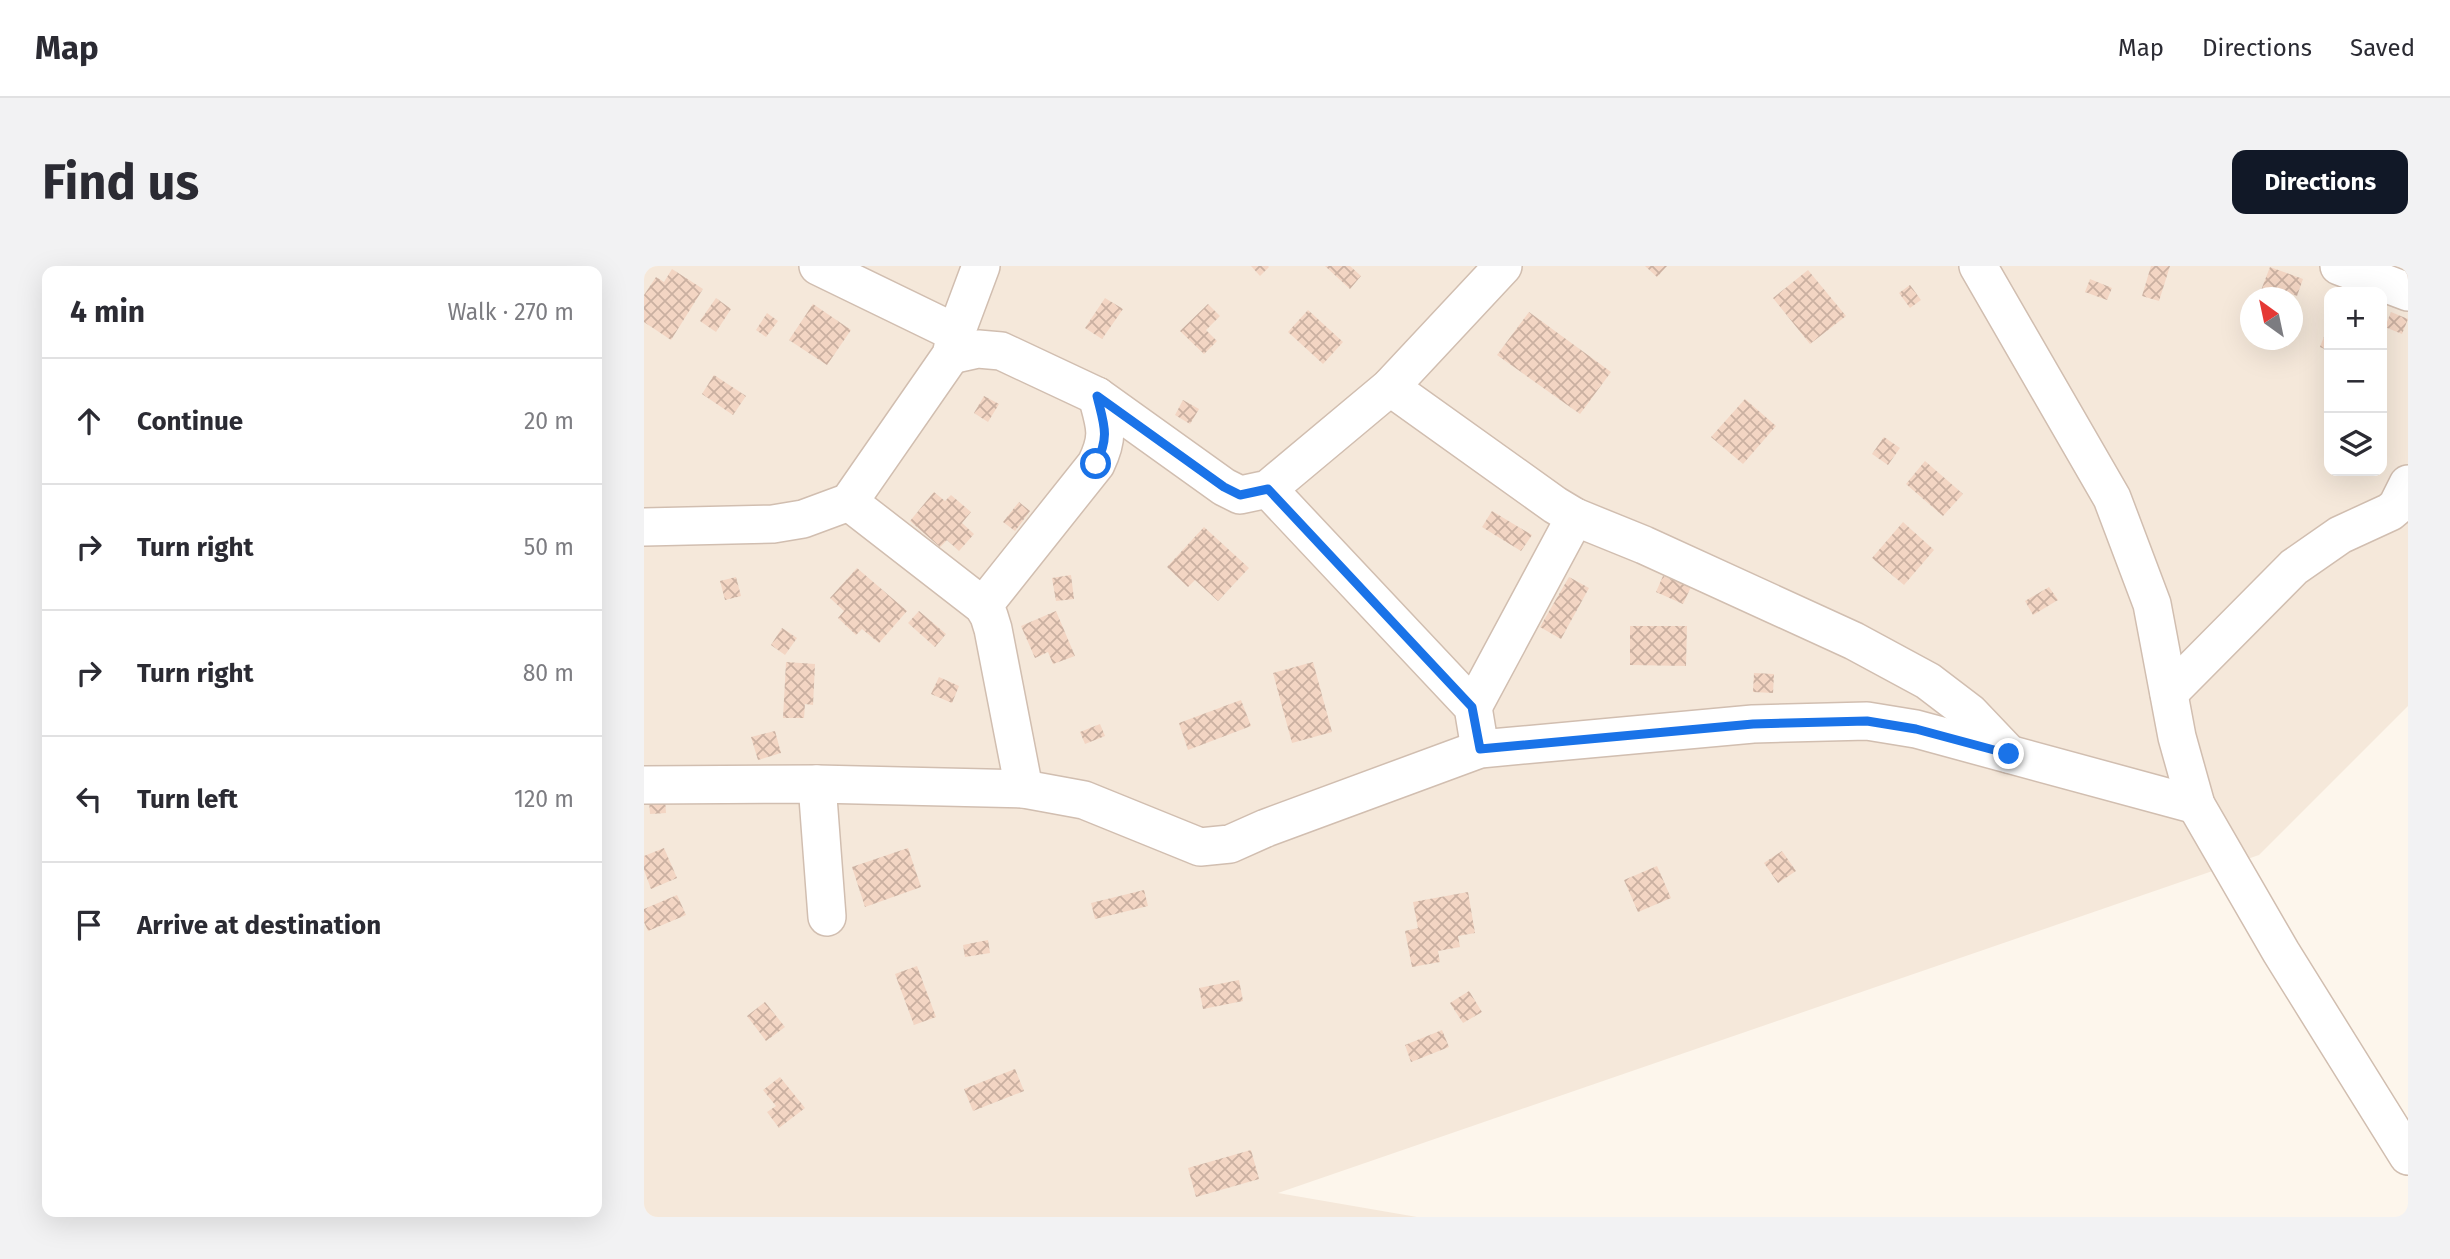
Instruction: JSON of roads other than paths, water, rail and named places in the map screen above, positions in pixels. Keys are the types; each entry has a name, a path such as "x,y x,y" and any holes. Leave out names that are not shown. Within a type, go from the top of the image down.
{"street":[{"path":"818,266 954,344 1001,351 1097,396 1224,487 1240,495 1268,489 1390,387 1503,266"},
{"path":"644,527 773,524 803,519 849,502 954,344 981,266"},
{"path":"1978,266 2112,498 2152,604 2177,737 2196,805 2281,952 2408,1156"},
{"path":"2339,266 2408,292"},
{"path":"1390,387 1575,517 1644,545 1854,641 1928,681 1970,713 2009,754"},
{"path":"983,606 1096,464 1105,446 1106,431 1097,396"},
{"path":"2169,693 2294,567 2340,535 2390,512 2397,506 2408,484"},
{"path":"1268,489 1472,707 1480,749"},
{"path":"849,502 983,606 993,629 1024,789"},
{"path":"1472,707 1575,517"},
{"path":"644,785 817,784 1024,789 1084,800 1200,847 1230,844 1266,828 1480,749 1753,724 1867,721 1916,729 2196,805"},
{"path":"817,784 827,917"}]}
